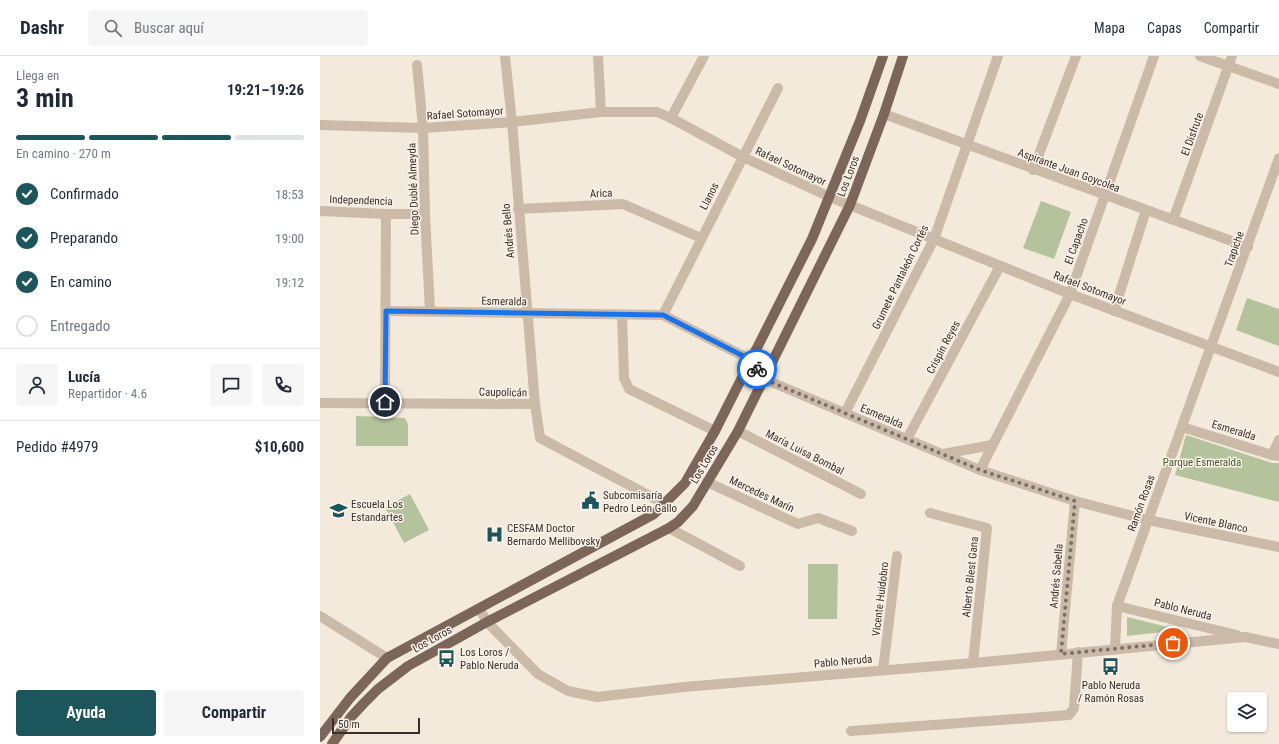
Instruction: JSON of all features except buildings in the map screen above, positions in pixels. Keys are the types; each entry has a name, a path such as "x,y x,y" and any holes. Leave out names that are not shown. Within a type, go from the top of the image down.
{"main road":[{"name":"Los Loros","path":"320,737 350,698 387,658 654,514 685,482 715,432 812,238 860,121 883,56"},
{"name":"Los Loros","path":"332,744 351,717 364,703 392,677 408,666 487,622 669,528 678,522 693,506 738,431 850,205 884,114 903,56"}],"street":[{"name":"Andrés Bello","path":"505,56 536,404"},
{"path":"598,56 601,112"},
{"path":"671,118 704,56"},
{"name":"Grumete Pantaleón Cortés","path":"845,413 934,239 998,56"},
{"path":"1033,170 1076,56"},
{"name":"El Capacho","path":"980,470 1070,294 1154,56"},
{"path":"1200,56 1279,84"},
{"name":"El Disfrute","path":"1173,220 1232,56"},
{"name":"Diego Dublé Almeyda","path":"417,65 423,128 425,214 430,312"},
{"name":"Llanos","path":"663,315 778,88"},
{"name":"Rafael Sotomayor","path":"320,125 423,128 512,122 601,112 657,112 743,156 830,197 1070,294 1279,372"},
{"name":"Aspirante Juan Goycolea","path":"884,114 1033,170 1248,247"},
{"name":"Trapiche","path":"1211,347 1279,158"},
{"name":"Arica","path":"518,209 623,204 701,238"},
{"path":"1114,310 1146,210"},
{"name":"Independencia","path":"320,211 425,214"},
{"path":"385,402 386,214"},
{"name":"Crispín Reyes","path":"907,439 1000,266"},
{"name":"Esmeralda","path":"386,311 663,315 751,360 764,379 980,470 1075,501 1148,520"},
{"path":"622,315 624,378 629,388 715,432"},
{"name":"Ramón Rosas","path":"1115,648 1117,606 1211,347"},
{"name":"Caupolicán","path":"320,402 536,404 540,438 665,504"},
{"name":"Esmeralda","path":"1182,427 1276,455"},
{"name":"María Luisa Bombal","path":"738,431 861,494"},
{"path":"1276,455 1279,440"},
{"path":"943,454 992,445"},
{"name":"Mercedes Marín","path":"707,482 798,524 818,518 852,531"},
{"name":"Andrés Sabella","path":"1061,654 1075,501"},
{"name":"Alberto Blest Gana","path":"930,513 987,528 973,663"},
{"name":"Vicente Blanco","path":"1148,520 1279,548"},
{"path":"669,528 740,566"},
{"name":"Vicente Huidobro","path":"883,670 897,556"},
{"name":"Pablo Neruda","path":"1117,606 1279,644"},
{"name":"Pablo Neruda","path":"479,608 487,622 538,674 568,691 598,697 684,687 973,663 1245,636"},
{"path":"320,616 387,658"},
{"path":"851,731 1069,715 1074,708 1078,652"}],"green space":[{"path":"1041,201 1071,212 1054,259 1023,248"},
{"path":"1247,298 1279,309 1279,346 1236,330"},
{"path":"356,416 405,418 408,424 408,446 356,446"},
{"name":"Parque Esmeralda","path":"1186,435 1272,463 1279,463 1279,502 1175,475"},
{"path":"410,494 429,530 404,543 385,507"},
{"path":"808,564 838,564 837,619 808,619"},
{"path":"1127,617 1180,630 1127,636"}],"way so far":[{"path":"757,369 764,379 980,470 1075,501 1061,654 1173,643"}],"place":[{"name":"Subcomisaría Pedro León Gallo","path":"590,501"},
{"name":"Escuela Los Estandartes","path":"338,510"},
{"name":"CESFAM Doctor Bernardo Mellibovsky","path":"494,534"},
{"name":"Los Loros / Pablo Neruda","path":"447,658"},
{"name":"Pablo Neruda / Ramón Rosas","path":"1111,667"}],"route":[{"path":"385,402 386,311 663,315 751,360 757,369"}]}
